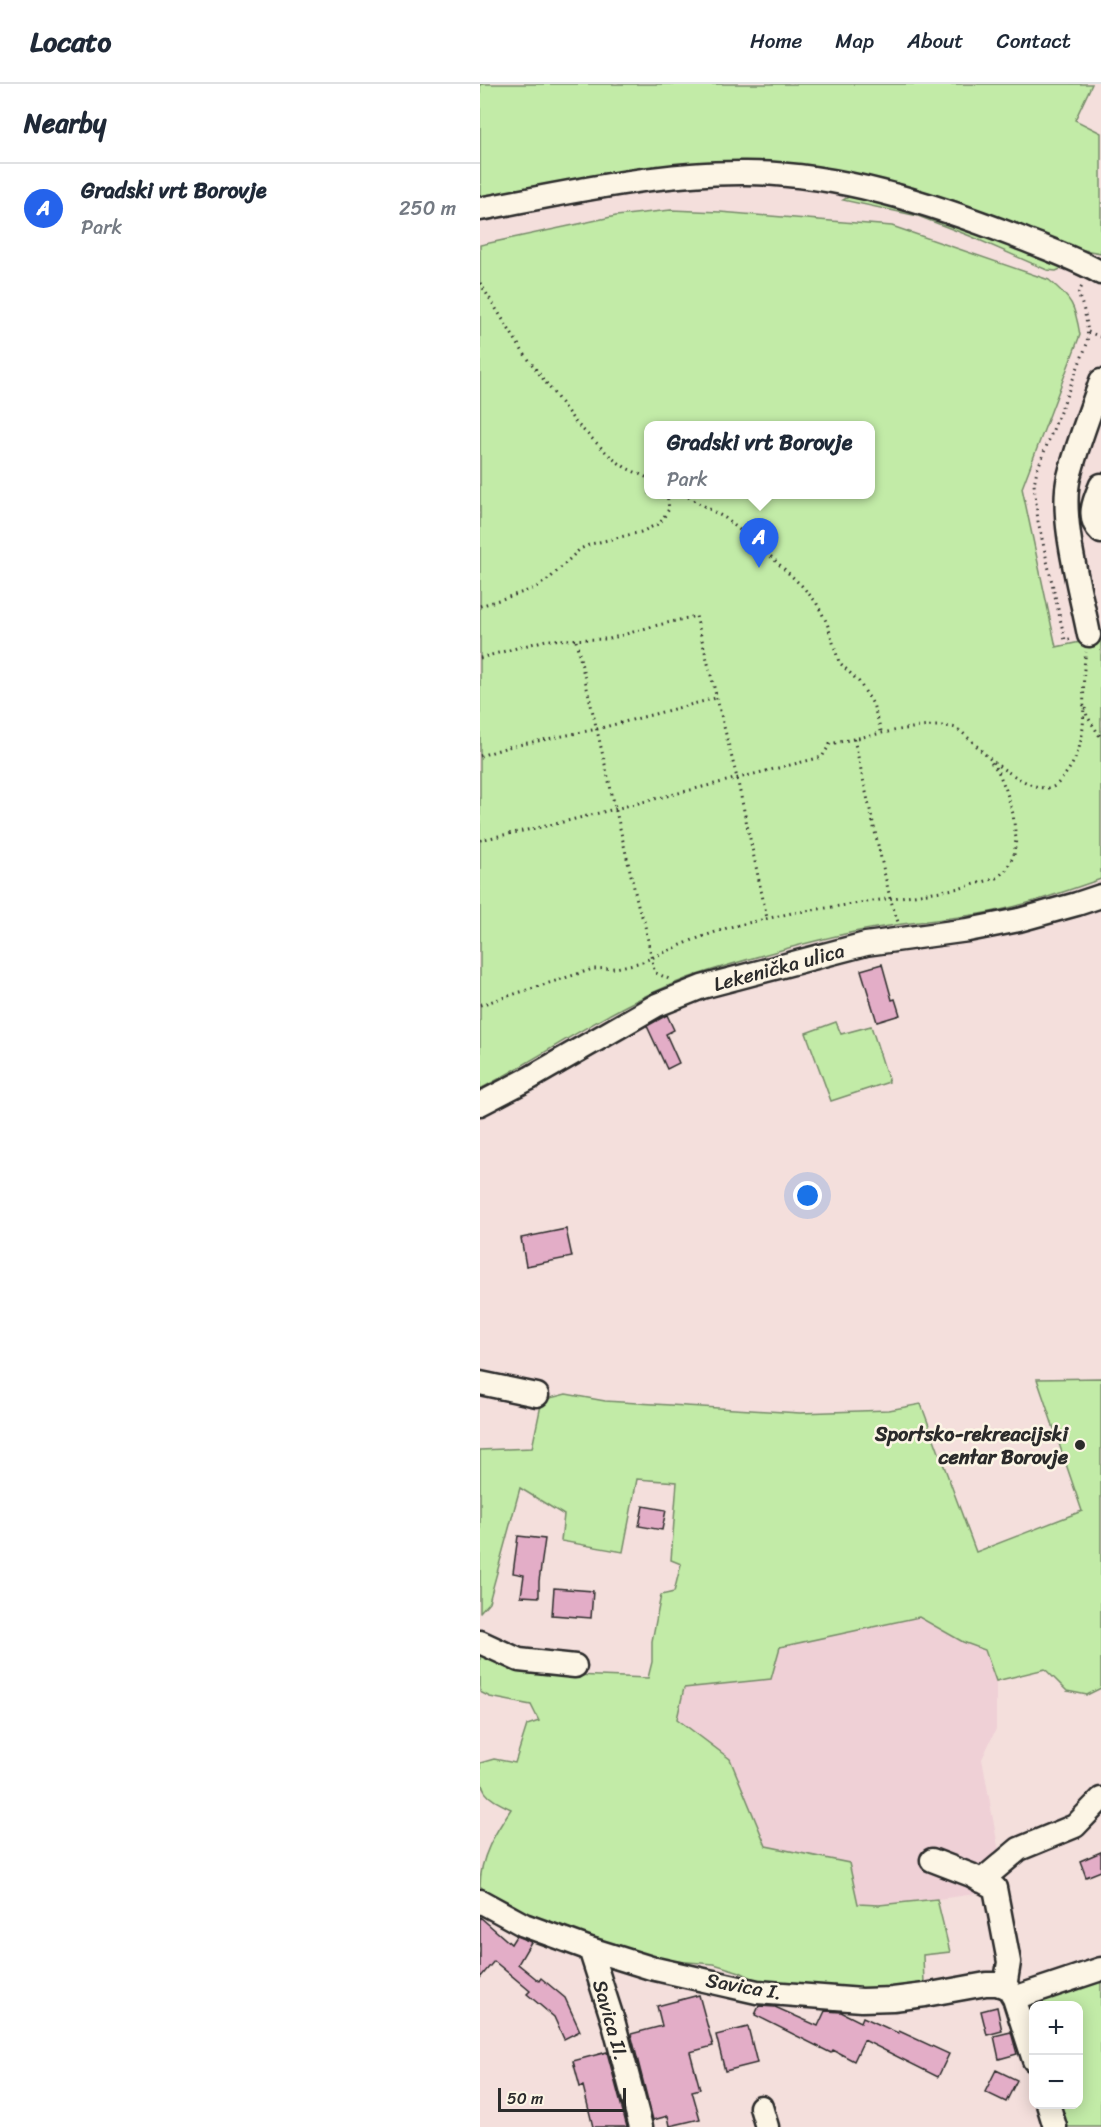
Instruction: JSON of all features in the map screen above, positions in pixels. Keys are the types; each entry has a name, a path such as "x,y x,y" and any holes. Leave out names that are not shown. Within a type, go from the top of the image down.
{"street":[{"path":"480,209 582,190 665,179 730,173 778,174 849,185 921,203 981,223 1101,273"},
{"path":"1089,635 1067,519 1067,493 1069,478 1101,381"},
{"path":"1067,493 1085,496 1097,493 1094,522 1101,532"},
{"name":"Lekenička ulica","path":"480,1104 657,1005 702,987 866,944 968,930 1019,920 1101,896"},
{"path":"480,1383 537,1395"},
{"path":"480,1642 519,1660 575,1666"},
{"path":"981,1881 1019,1849 1074,1826 1101,1799"},
{"path":"932,1860 994,1888 1009,1962 1010,1993 1032,2055"},
{"name":"Savica I.","path":"480,1901 524,1925 590,1949 651,1968 757,1992 862,2000 925,1995 997,1984 1010,1993 1101,1968"},
{"name":"Savica II.","path":"590,1949 614,2024 641,2127"},
{"path":"1050,2109 1055,2127"}],"path":[{"path":"480,283 523,352 576,423 612,458 644,476"},
{"path":"1088,332 1101,337"},
{"path":"480,606 533,589 549,579 580,549 591,544 641,532 660,523 669,509 668,499"},
{"path":"690,499 725,518 762,548 802,586 816,603 827,623 839,662 859,682 873,704 882,734"},
{"path":"480,658 536,642 617,638 696,616 737,778 767,918"},
{"path":"480,840 822,757 830,744 948,725 963,732 1002,768 1025,781 1046,788 1056,785 1071,768 1080,750 1084,731 1084,659 1089,635"},
{"path":"576,641 656,973 677,981"},
{"path":"480,756 508,747 597,729 716,698"},
{"path":"1083,703 1087,716 1101,738"},
{"path":"854,739 890,898 900,927"},
{"path":"480,1005 593,969 616,968 652,959 693,940 730,927 792,913 961,888 997,878 1006,870 1014,855 1016,839 1013,814 1006,790 998,771 985,753"}],"shaded area":[{"path":"919,1617 963,1642 985,1650 996,1681 996,1729 982,1759 1006,1890 908,1903 858,1904 849,1863 766,1846 730,1759 677,1719 684,1688 771,1679 780,1647"}],"green space":[{"path":"480,84 1092,84 1075,120 1101,133 1101,253 1067,247 834,175 480,201"},
{"path":"852,195 922,211 1057,263 1063,268 1056,271 1047,270 918,216 843,200"},
{"path":"671,210 720,212 892,226 1049,280 1063,292 1074,309 1080,335 1022,488 1056,647 1099,638 1101,634 1101,879 1010,908 854,932 709,971 649,994 480,1089 480,245 616,216"},
{"path":"836,1022 841,1034 871,1026 889,1082 831,1101 806,1033"},
{"path":"1101,1378 1101,1688 1087,1695 1067,1691 1045,1669 996,1681 985,1650 963,1642 919,1617 780,1647 771,1679 684,1688 677,1719 730,1759 766,1846 849,1863 858,1904 879,1905 937,1899 950,1952 923,1955 924,1984 864,1990 760,1982 740,1972 714,1964 634,1958 503,1905 480,1886 486,1855 494,1836 511,1809 495,1801 485,1792 481,1781 480,1763 494,1759 515,1763 527,1725 539,1721 531,1705 490,1697 480,1692 480,1653 549,1674 648,1678 661,1595 674,1592 681,1564 671,1560 677,1482 637,1479 623,1552 561,1541 564,1515 520,1488 489,1602 480,1612 480,1450 532,1448 542,1400 566,1394 605,1401 800,1413 889,1410 921,1404 976,1552 1082,1511 1037,1379"},
{"path":"1101,1976 1101,2127 1068,2127 1061,2109 1083,2109 1083,2001 1035,2001"},
{"path":"1029,2003 1029,2019 1024,2005"}],"building":[{"path":"882,964 892,1000 895,999 900,1015 877,1022 861,970"},
{"path":"667,1015 674,1030 666,1034 679,1063 667,1069 647,1026"},
{"path":"566,1229 572,1257 526,1266 521,1238"},
{"path":"643,1506 666,1510 662,1530 639,1526"},
{"path":"518,1536 545,1539 539,1597 521,1596 524,1575 513,1573"},
{"path":"554,1588 593,1591 591,1618 552,1615"},
{"path":"1101,1852 1101,1871 1086,1877 1080,1861"},
{"path":"480,1917 511,1944 516,1936 531,1942 518,1964 539,1981 541,1978 565,1998 580,2031 564,2039 554,2017 527,1994 530,1991 494,1961 480,1978"},
{"path":"699,1995 713,2046 690,2052 700,2089 692,2091 700,2119 670,2126 668,2116 653,2120 631,2034 662,2026 657,2006"},
{"path":"759,2006 775,2007 818,2026 825,2011 841,2012 861,2022 863,2017 949,2054 938,2077 864,2040 854,2061 833,2050 831,2053 755,2015"},
{"path":"997,2007 1002,2031 987,2035 981,2011"},
{"path":"748,2027 757,2063 725,2071 716,2035"},
{"path":"1011,2032 1017,2054 999,2059 994,2036"},
{"path":"607,2052 627,2127 593,2127 583,2086 580,2087 573,2061"},
{"path":"996,2070 1017,2080 1006,2102 985,2092"}],"place":[{"name":"Gradski vrt Borovje","path":"759,568"},
{"name":"Sportsko-rekreacijski centar Borovje","path":"1080,1445"}]}
